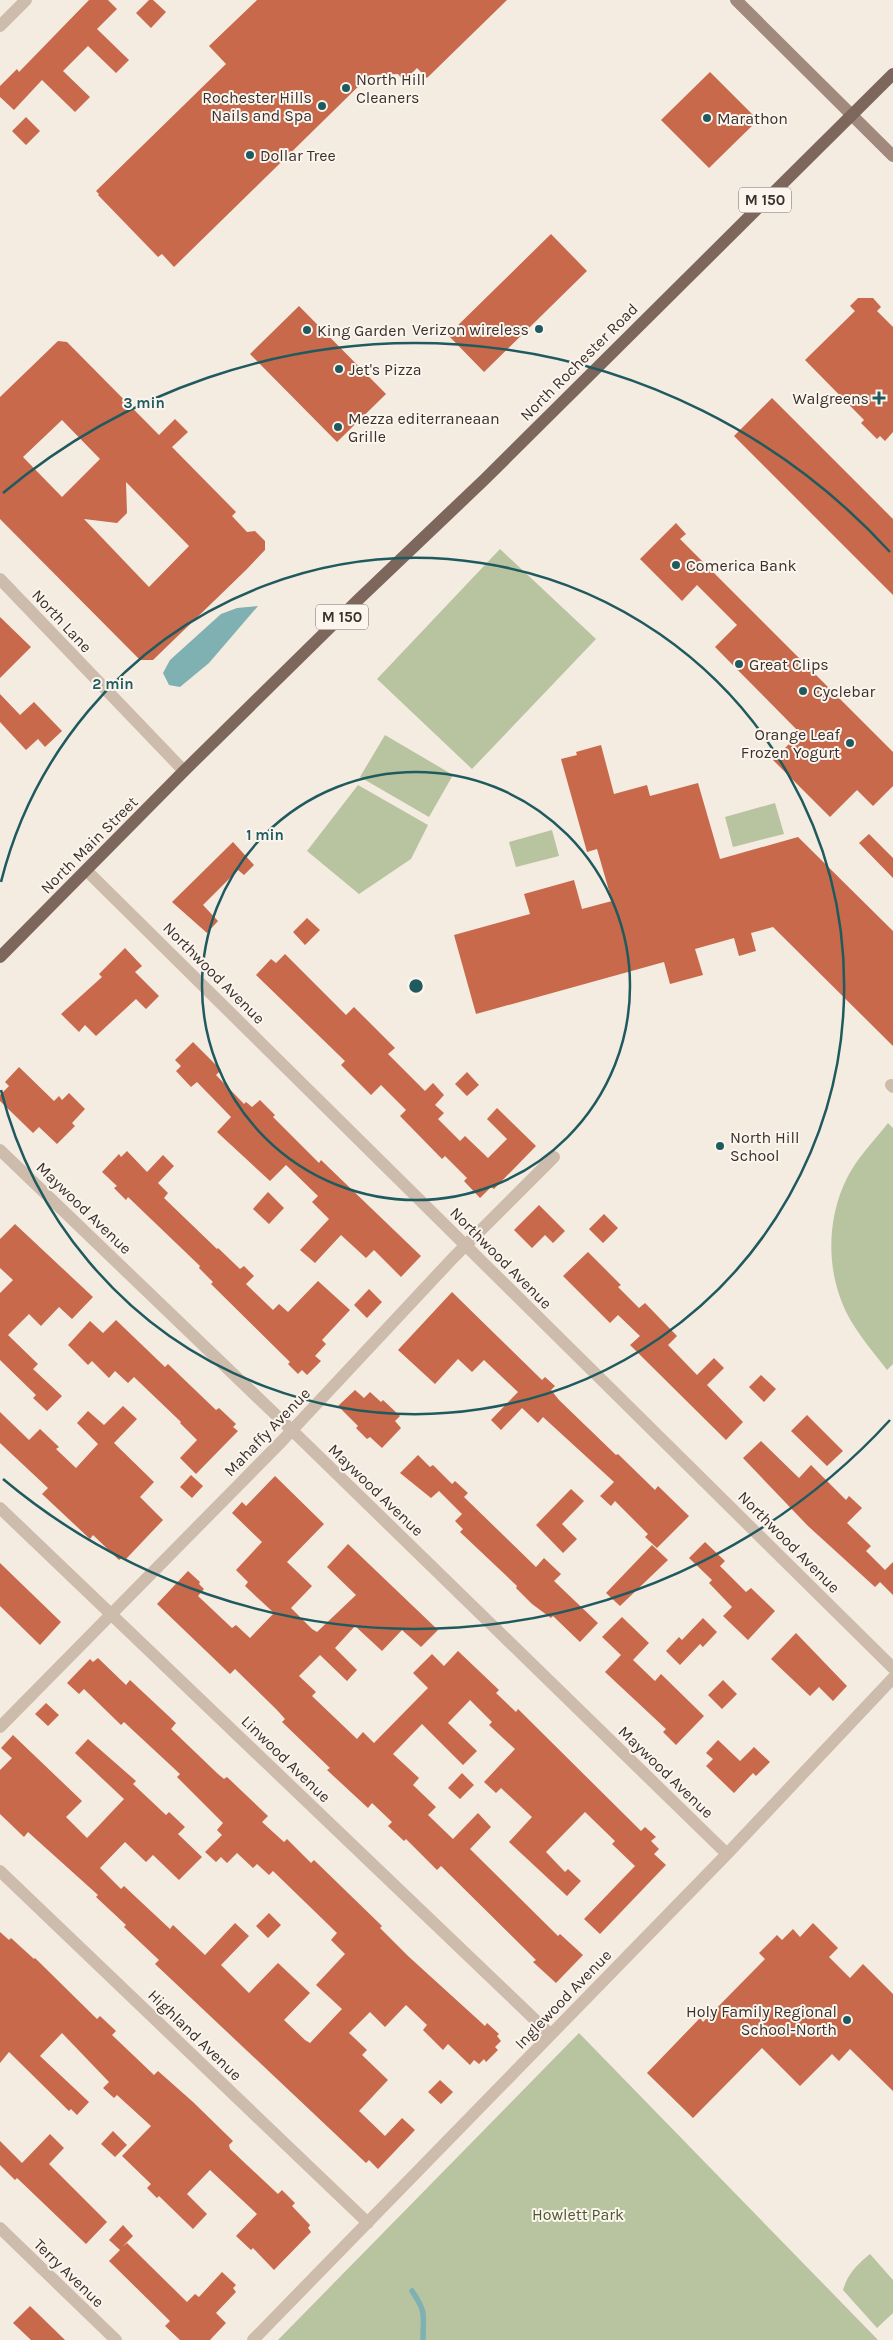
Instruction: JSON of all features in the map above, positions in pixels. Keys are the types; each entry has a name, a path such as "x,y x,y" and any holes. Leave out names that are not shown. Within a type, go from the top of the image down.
{"main road":[{"path":"736,0 893,156"},
{"name":"North Rochester Road","path":"200,756 359,599 485,479 893,74"},
{"name":"North Main Street","path":"0,957 200,756"}],"street":[{"path":"3,17 26,0"},
{"name":"North Lane","path":"0,579 184,771"},
{"name":"Northwood Avenue","path":"87,871 893,1668"},
{"name":"Maywood Avenue","path":"0,1150 727,1854"},
{"name":"Mahaffy Avenue","path":"0,1727 292,1431 466,1246 554,1157"},
{"name":"Linwood Avenue","path":"0,1508 550,2034"},
{"name":"Inglewood Avenue","path":"253,2340 727,1854 893,1678"},
{"name":"Highland Avenue","path":"0,1870 368,2224"},
{"name":"Terry Avenue","path":"0,2228 116,2340"}],"green space":[{"path":"500,549 596,639 472,769 377,679"},
{"path":"385,735 453,775 429,817 360,777"},
{"path":"358,785 428,825 411,859 359,894 307,851"},
{"path":"775,803 784,834 733,847 725,817"},
{"path":"552,830 559,856 516,867 509,842"},
{"path":"888,1123 893,1128 893,1364 887,1370 851,1321 843,1304 837,1287 831,1250 835,1213 847,1178"},
{"name":"Howlett Park","path":"579,2033 878,2340 278,2340"},
{"path":"870,2254 893,2280 893,2313 877,2328 843,2290 854,2270"}],"water":[{"path":"258,606 209,663 180,687 169,685 163,673 170,660 221,614 237,608"}],"building":[{"path":"89,0 108,0 117,9 97,29 129,60 116,73 88,46 63,71 90,97 75,112 42,80 14,110 0,97 0,86 17,69 19,72"},
{"path":"149,0 153,0 166,12 151,28 136,13"},
{"path":"257,0 507,0 427,78 417,68 404,81 398,74 370,75 174,267 162,254 158,257 96,191 226,64 209,46"},
{"path":"710,72 758,120 709,168 661,120"},
{"path":"26,117 40,131 26,145 12,131"},
{"path":"551,234 587,271 484,372 448,335"},
{"name":"Walgreens","path":"858,298 873,298 881,307 877,311 893,327 893,432 885,441 880,436 877,439 861,423 864,420 805,360 855,311 850,306"},
{"path":"299,306 386,394 337,442 250,354"},
{"path":"58,341 67,342 159,435 175,419 188,432 172,447 236,512 232,516 247,532 255,531 265,541 265,550 153,660 140,660 0,519 0,397","holes":["62,420 100,459 62,497 23,457","126,482 189,546 149,587 84,519 117,523 127,513"]},
{"path":"772,398 893,519 893,595 734,436"},
{"path":"676,523 686,534 680,539 893,752 893,786 873,806 857,790 830,817 773,760 800,733 715,647 737,625 697,585 682,601 640,559"},
{"path":"0,617 31,647 0,678"},
{"path":"0,694 20,715 34,702 62,731 45,747 38,739 26,750 0,722"},
{"path":"601,745 614,794 647,785 650,796 698,783 720,859 798,837 893,931 893,1046 773,927 751,933 756,951 739,956 734,938 695,949 703,975 670,984 664,962 476,1014 454,935 530,914 524,894 574,880 582,909 612,901 597,849 587,852 561,759 577,755 576,752"},
{"path":"869,834 893,858 893,878 859,843"},
{"path":"233,842 254,865 244,875 238,870 203,905 218,921 207,933 172,902"},
{"path":"307,918 320,930 305,945 293,932"},
{"path":"125,948 142,966 135,972 159,996 146,1009 136,999 96,1036 85,1025 79,1032 61,1014 102,977 99,974"},
{"path":"285,954 346,1015 354,1007 395,1048 388,1054 425,1091 433,1083 444,1095 435,1105 444,1113 438,1119 460,1141 465,1136 488,1158 507,1139 487,1119 497,1108 536,1146 494,1189 491,1187 480,1198 464,1181 467,1178 445,1156 442,1159 400,1116 406,1110 381,1085 371,1095 341,1065 345,1061 256,975 271,959 276,963"},
{"path":"193,1042 221,1070 216,1075 244,1104 246,1102 252,1107 260,1100 275,1115 273,1117 319,1163 321,1160 421,1256 401,1277 374,1250 366,1258 341,1235 315,1263 300,1250 329,1219 312,1202 318,1196 286,1165 270,1181 217,1132 231,1117 197,1082 191,1087 176,1071 181,1066 175,1060"},
{"path":"19,1067 54,1101 59,1096 62,1100 69,1093 85,1109 72,1123 75,1126 57,1144 39,1127 33,1133 0,1101 0,1095 9,1086 5,1082"},
{"path":"467,1072 479,1085 467,1096 455,1084"},
{"path":"127,1151 147,1172 163,1155 174,1166 158,1183 168,1193 164,1198 240,1269 244,1266 254,1276 246,1284 273,1310 279,1304 288,1312 318,1281 350,1310 322,1340 326,1344 315,1356 321,1361 307,1375 302,1370 298,1374 288,1364 290,1362 211,1284 213,1282 199,1268 200,1266 128,1197 126,1200 114,1188 117,1186 102,1172 119,1154 121,1157"},
{"path":"268,1192 284,1208 269,1224 253,1209"},
{"path":"539,1205 565,1231 553,1243 545,1235 532,1248 514,1230"},
{"path":"604,1214 618,1228 603,1243 589,1229"},
{"path":"15,1224 93,1297 72,1319 59,1307 41,1326 29,1314 8,1335 38,1364 33,1369 62,1396 47,1411 33,1398 36,1395 0,1360 0,1293 13,1280 0,1268 0,1239"},
{"path":"588,1252 621,1285 618,1287 639,1308 645,1303 677,1336 668,1345 697,1375 714,1358 724,1368 707,1385 743,1422 726,1440 630,1345 640,1336 618,1315 610,1323 563,1276"},
{"path":"369,1289 382,1302 367,1318 354,1305"},
{"path":"452,1292 542,1380 545,1377 555,1386 551,1390 559,1400 616,1455 618,1454 655,1490 658,1486 689,1516 657,1548 645,1537 648,1534 615,1501 611,1506 600,1496 614,1482 543,1417 538,1423 522,1408 501,1430 491,1420 518,1392 484,1360 472,1372 458,1359 435,1384 398,1350"},
{"path":"116,1320 165,1367 168,1364 216,1410 219,1408 236,1424 233,1427 238,1431 196,1474 180,1458 197,1440 181,1422 134,1377 128,1383 115,1371 109,1378 92,1361 88,1365 68,1345 90,1321 103,1333"},
{"path":"761,1375 776,1389 764,1402 749,1387"},
{"path":"355,1390 364,1398 370,1392 381,1402 383,1400 400,1416 395,1421 401,1428 382,1448 370,1437 367,1439 356,1428 358,1426 338,1406"},
{"path":"123,1406 137,1419 114,1443 154,1482 140,1497 163,1520 126,1559 123,1557 119,1560 93,1535 90,1539 42,1494 48,1488 0,1443 0,1412 29,1440 40,1429 59,1447 56,1449 76,1468 98,1444 77,1423 88,1411 104,1425"},
{"path":"807,1415 843,1451 827,1466 791,1431"},
{"path":"761,1441 799,1478 811,1465 846,1500 849,1496 862,1508 847,1523 871,1546 866,1551 885,1570 893,1562 893,1595 880,1582 875,1587 808,1526 743,1458"},
{"path":"418,1455 430,1467 433,1465 452,1484 455,1481 468,1493 464,1497 536,1567 544,1558 561,1574 554,1581 598,1623 580,1642 553,1616 551,1618 532,1604 516,1588 517,1586 460,1532 463,1529 455,1521 462,1514 439,1491 431,1498 400,1473"},
{"path":"191,1475 203,1486 192,1498 180,1487"},
{"path":"275,1476 324,1524 287,1562 312,1586 291,1608 312,1629 317,1632 356,1595 327,1567 348,1544 438,1630 421,1647 402,1630 382,1651 355,1626 335,1648 357,1670 347,1681 320,1655 299,1676 316,1692 312,1696 357,1739 363,1732 374,1743 428,1688 413,1673 432,1654 444,1666 458,1651 499,1690 496,1693 516,1712 518,1709 641,1831 645,1827 656,1837 651,1841 659,1849 654,1854 666,1865 600,1934 584,1919 635,1866 612,1844 615,1841 585,1812 546,1852 565,1872 568,1869 581,1881 567,1896 509,1842 532,1817 501,1788 496,1793 484,1782 515,1749 489,1725 492,1722 470,1700 448,1723 477,1751 463,1765 422,1724 393,1754 419,1778 413,1785 436,1807 428,1815 453,1839 478,1813 491,1827 470,1849 558,1936 560,1934 583,1955 556,1983 533,1962 536,1960 441,1866 437,1870 406,1839 404,1841 388,1826 392,1822 372,1803 368,1808 327,1770 330,1768 282,1722 285,1719 235,1669 230,1674 157,1604 188,1571 200,1582 199,1584 204,1589 198,1596 232,1628 236,1625 250,1638 274,1613 245,1586 248,1582 236,1570 262,1542 232,1513 242,1502 246,1506"},
{"path":"571,1489 584,1501 562,1524 577,1539 563,1553 536,1525"},
{"path":"705,1542 725,1561 720,1566 746,1592 751,1588 775,1611 748,1640 723,1616 732,1607 709,1583 712,1580 689,1558"},
{"path":"652,1545 668,1560 620,1606 606,1593"},
{"path":"0,1563 61,1622 40,1645 0,1606"},
{"path":"622,1617 649,1643 633,1660 655,1681 661,1674 704,1716 676,1745 663,1732 666,1729 605,1672 621,1655 602,1637"},
{"path":"703,1618 717,1632 703,1647 700,1644 680,1665 666,1651 679,1637 682,1640"},
{"path":"796,1633 847,1686 833,1701 819,1687 810,1696 771,1659"},
{"path":"98,1658 126,1685 130,1680 176,1723 171,1729 218,1774 224,1779 227,1777 268,1816 262,1822 284,1842 287,1839 311,1863 314,1860 382,1926 380,1928 408,1956 485,2026 487,2023 499,2034 497,2036 501,2041 495,2047 498,2050 486,2062 484,2059 479,2064 474,2060 470,2065 448,2044 443,2050 423,2030 427,2025 406,2005 385,2027 370,2012 349,2033 367,2050 362,2055 388,2080 359,2111 385,2136 402,2118 415,2130 378,2169 369,2160 366,2163 155,1964 159,1960 124,1927 126,1925 96,1897 98,1895 28,1832 24,1837 0,1814 0,1770 12,1758 1,1748 13,1735 82,1801 66,1817 87,1838 124,1799 75,1753 88,1739 136,1781 133,1784 166,1815 169,1812 185,1827 178,1834 202,1857 179,1880 153,1855 146,1862 125,1842 100,1868 121,1889 124,1886 170,1929 173,1925 205,1955 235,1923 249,1936 221,1965 249,1993 278,1963 310,1993 284,2020 310,2043 342,2009 316,1985 345,1954 331,1940 337,1933 273,1871 269,1875 257,1864 253,1868 237,1853 227,1863 221,1857 216,1862 205,1852 222,1835 217,1830 223,1823 177,1777 180,1774 124,1722 121,1725 84,1689 79,1694 67,1683 90,1659 93,1662"},
{"path":"723,1680 737,1694 722,1709 708,1695"},
{"path":"46,1703 59,1715 48,1726 35,1714"},
{"path":"718,1740 740,1761 754,1747 770,1762 756,1776 753,1773 734,1793 706,1766 713,1759 706,1753"},
{"path":"462,1773 474,1785 460,1799 448,1788"},
{"path":"269,1913 281,1925 268,1938 256,1926"},
{"name":"Holy Family Regional School-North","path":"813,1923 838,1948 829,1957 850,1978 863,1964 893,1994 893,2091 850,2049 839,2061 832,2054 800,2086 762,2048 693,2118 647,2073 700,2018 703,2022 765,1959 759,1953 777,1935 782,1940 793,1929 800,1937"},
{"path":"0,1932 9,1940 11,1938 35,1958 97,2019 100,2016 116,2031 112,2035 154,2075 158,2071 233,2141 229,2145 230,2149 278,2194 282,2190 295,2203 292,2206 310,2225 308,2228 311,2232 274,2270 253,2248 251,2250 236,2236 257,2214 210,2170 187,2194 207,2214 193,2229 159,2196 157,2198 147,2188 151,2184 122,2156 151,2126 117,2095 114,2098 103,2088 109,2082 62,2033 40,2056 89,2102 77,2115 71,2109 69,2111 9,2052 0,2063"},
{"path":"440,2080 453,2092 441,2104 428,2092"},
{"path":"113,2131 127,2145 115,2157 101,2144"},
{"path":"50,2134 64,2148 49,2164 107,2222 86,2244 17,2178 15,2180 0,2165 0,2141 22,2163"},
{"path":"123,2225 133,2236 122,2247 127,2243 187,2302 195,2294 199,2297 222,2272 236,2285 233,2288 236,2292 216,2313 226,2323 210,2340 180,2340 165,2326 170,2321 109,2261 120,2250 109,2240"},
{"path":"30,2306 65,2340 31,2340 13,2323"}],"waterway":[{"path":"412,2291 422,2310 423,2340"}],"place":[{"name":"North Hill Cleaners","path":"346,88"},
{"name":"Rochester Hills Nails and Spa","path":"322,106"},
{"name":"Marathon","path":"707,118"},
{"name":"Dollar Tree","path":"250,155"},
{"name":"Verizon wireless","path":"539,329"},
{"name":"King Garden","path":"307,330"},
{"name":"Jet's Pizza","path":"339,369"},
{"name":"Walgreens","path":"879,398"},
{"name":"Mezza editerraneaan Grille","path":"338,427"},
{"name":"Comerica Bank","path":"676,565"},
{"name":"Great Clips","path":"739,664"},
{"name":"Cyclebar","path":"803,691"},
{"name":"Orange Leaf Frozen Yogurt","path":"850,743"},
{"name":"North Hill School","path":"720,1146"},
{"name":"Holy Family Regional School-North","path":"847,2020"}]}
